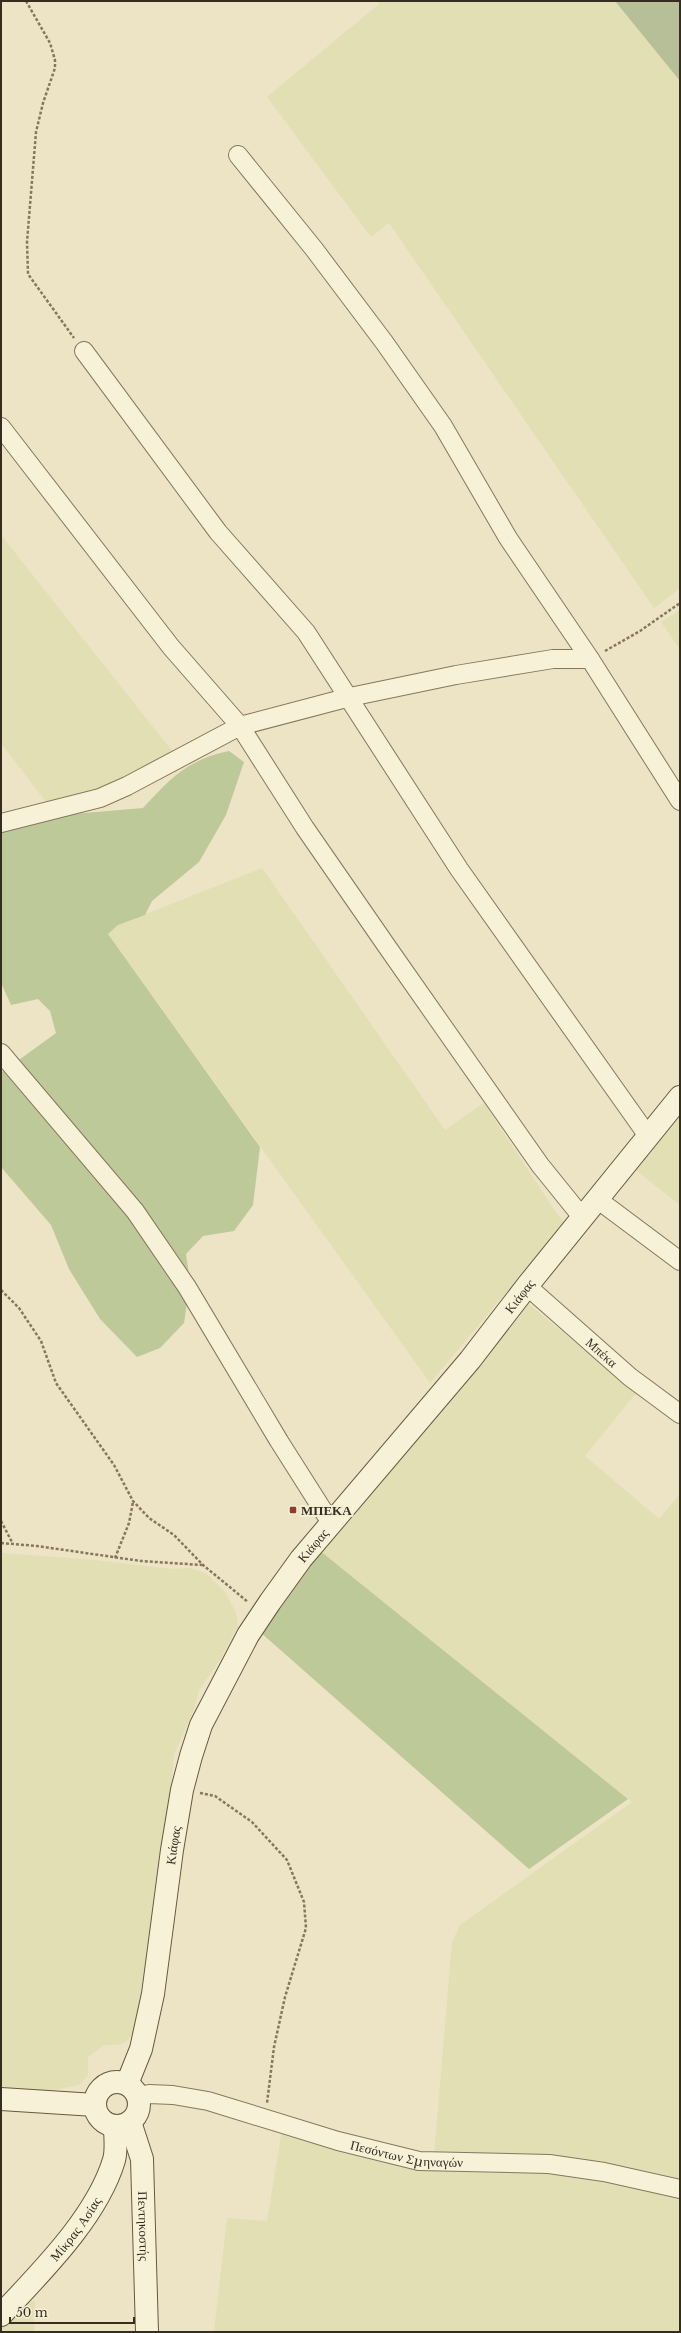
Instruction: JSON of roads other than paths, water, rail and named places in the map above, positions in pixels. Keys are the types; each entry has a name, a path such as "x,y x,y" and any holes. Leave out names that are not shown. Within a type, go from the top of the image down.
{"street":[{"path":"238,155 328,267 444,426 508,538 590,659 680,801"},
{"path":"84,351 218,532 306,632 350,697 459,869 648,1136"},
{"path":"1,427 171,647 240,726 305,828 371,923 540,1165 582,1217"},
{"path":"1,823 100,798 127,786 240,726 350,697 456,675 553,659 590,659"},
{"path":"1,1054 135,1211 187,1288 279,1441 331,1523"},
{"name":"Κιάφας","path":"132,2090 153,1994 182,1790 201,1725 224,1679 262,1614 301,1559 470,1360 582,1217 680,1097"},
{"path":"597,1199 680,1261"},
{"name":"Μπέκα","path":"527,1286 624,1372 680,1414"},
{"path":"112,2083 132,2090 139,2106 137,2114 123,2124 101,2119 96,2105 100,2091 112,2083"},
{"name":"Πεσόντων Σμηναγών","path":"132,2090 149,2094 208,2101 383,2154 419,2162 549,2164 604,2172 680,2189"},
{"path":"1,2100 96,2105"},
{"name":"Μίκρας Ασίας","path":"1,2315 49,2263 87,2214 102,2188 114,2158 123,2124"},
{"name":"Πεντηκοστής","path":"123,2124 142,2159 147,2332"}],"place":[{"name":"ΜΠΕΚΑ","path":"293,1510"}]}
